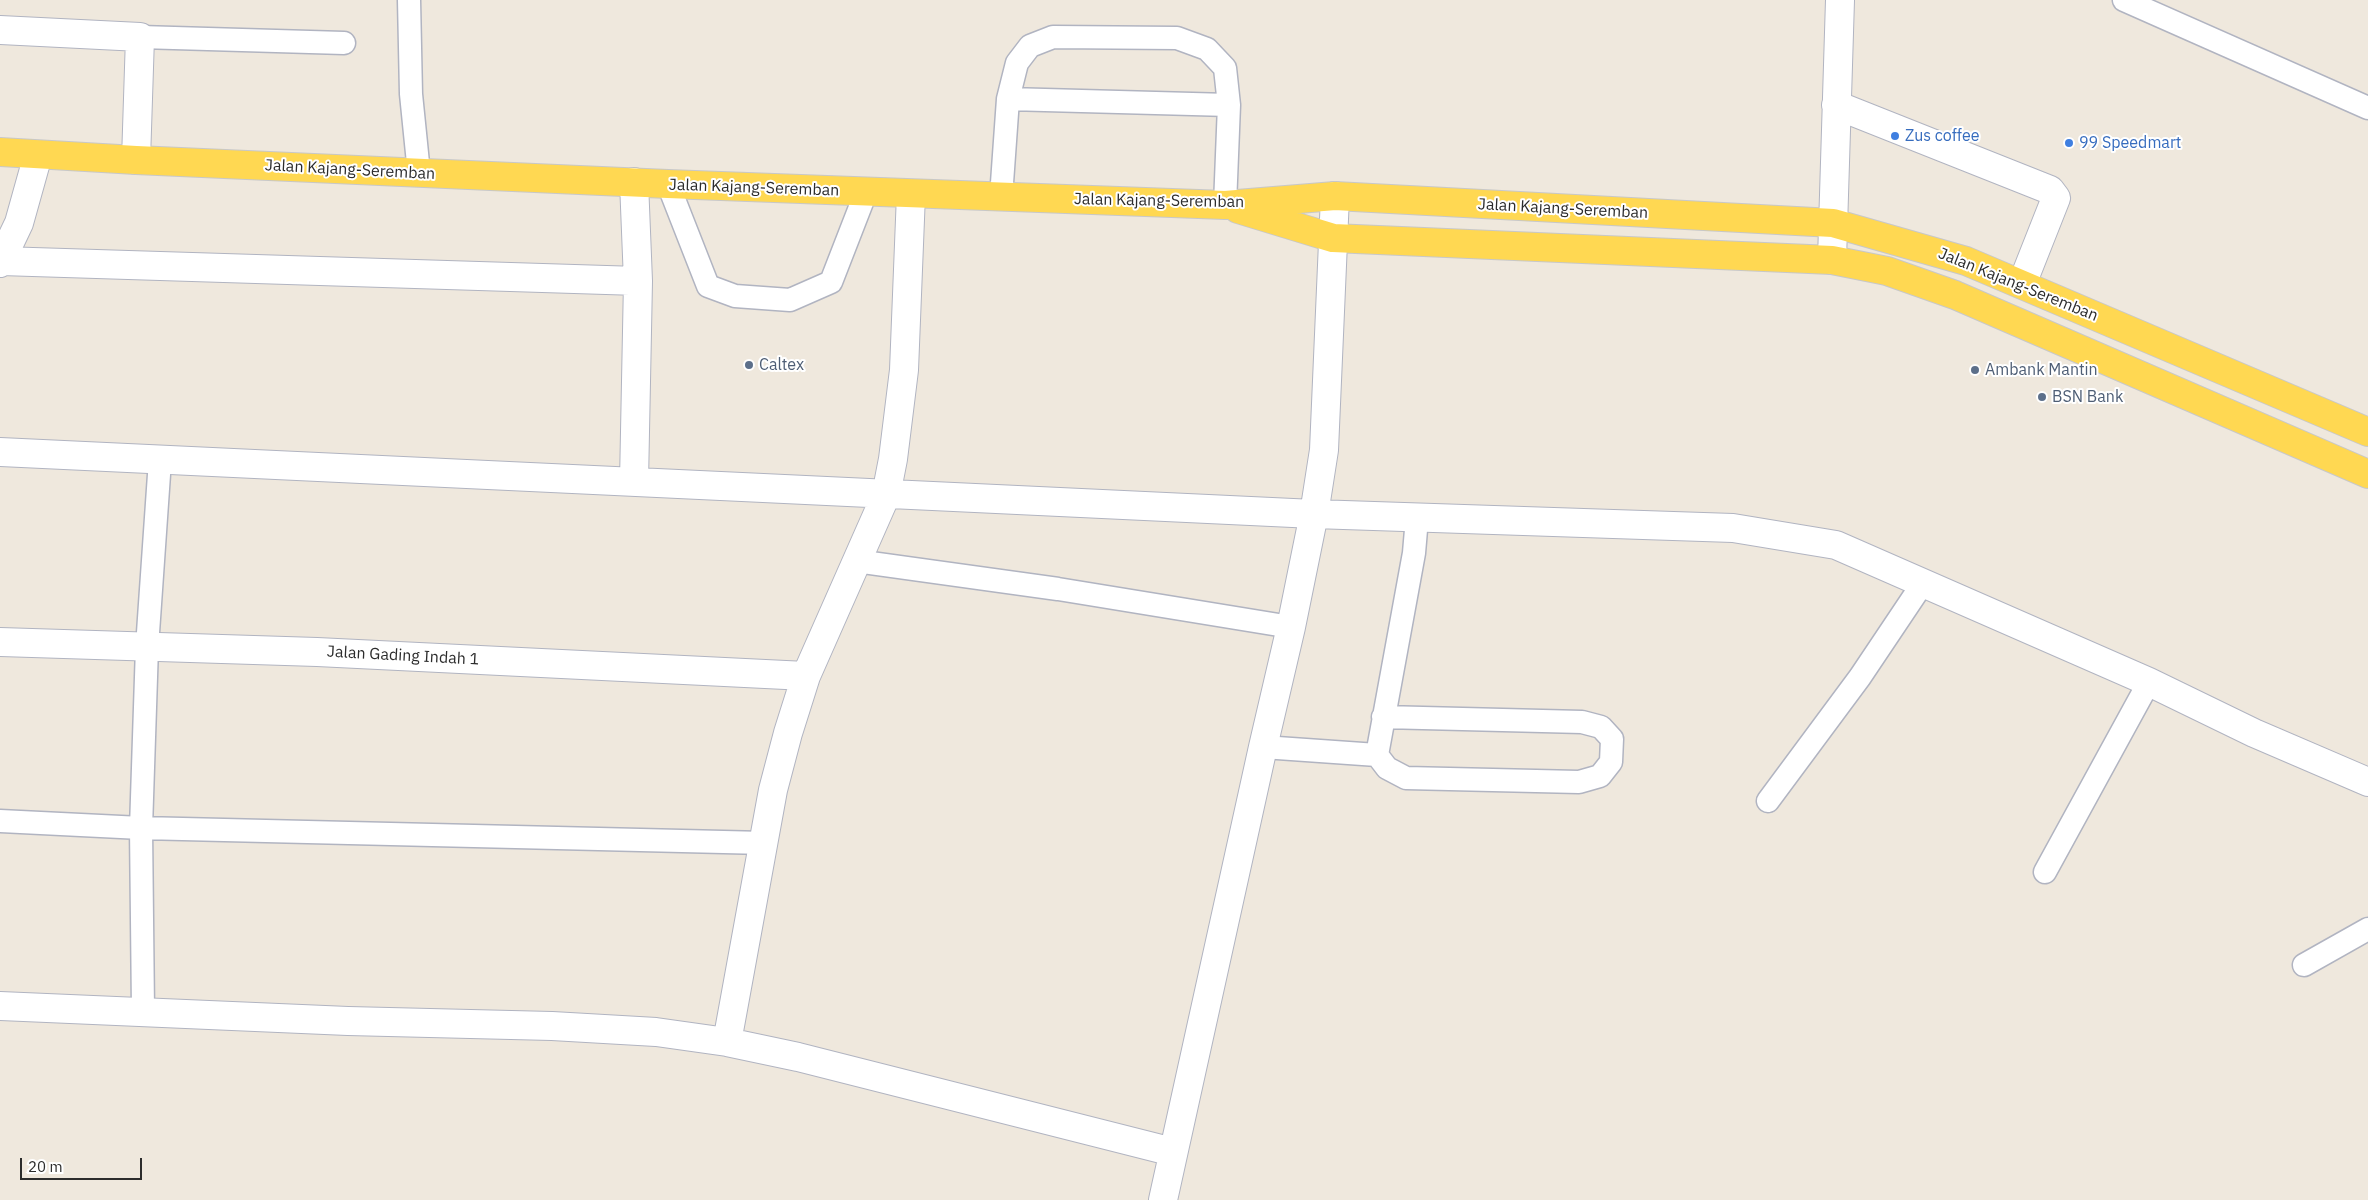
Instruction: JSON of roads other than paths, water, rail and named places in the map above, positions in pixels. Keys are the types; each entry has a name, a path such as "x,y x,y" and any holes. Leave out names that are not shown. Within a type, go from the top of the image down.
{"main road":[{"name":"Jalan Kajang-Seremban","path":"0,152 668,184 1225,205 1336,196 1834,223 1966,261 2368,432"},
{"path":"1225,205 1333,238 1832,260 1887,272 1955,295 2368,474"}],"street":[{"path":"1832,260 1840,0"},
{"path":"0,30 140,37 136,160"},
{"path":"1836,106 2050,190 2056,198 2022,284"},
{"path":"38,155 18,223 1,262 638,281"},
{"path":"634,182 638,281 634,482"},
{"path":"727,1042 773,790 806,676 886,495 904,370 911,194"},
{"path":"1163,1200 1262,747 1291,627 1314,514 1324,450 1336,196"},
{"path":"0,452 1314,514 1733,528 1836,544 2149,682 2254,733 2368,782"},
{"name":"Jalan Gading Indah 1","path":"0,642 317,652 806,676"},
{"path":"0,1006 348,1021 552,1026 656,1032 727,1042 798,1057 1173,1152"}],"lane":[{"path":"409,0 411,94 419,173"},
{"path":"2124,0 2368,108"},
{"path":"140,37 344,43"},
{"path":"1001,197 1008,99 1017,63 1030,46 1053,37 1177,38 1207,49 1225,68 1229,106 1225,205"},
{"path":"1008,99 1229,106"},
{"path":"668,184 708,286 735,296 790,300 831,282 866,192"},
{"path":"143,1011 141,828 147,647 160,460"},
{"path":"1383,717 1582,722 1601,727 1612,739 1611,762 1600,776 1579,782 1406,778 1386,768 1377,755 1383,717 1414,553 1417,518"},
{"path":"856,561 1058,589 1291,627"},
{"path":"1768,801 1860,677 1923,583"},
{"path":"2045,872 2149,682"},
{"path":"1262,747 1377,755"},
{"path":"0,821 141,828 764,843"},
{"path":"2304,965 2368,929"}],"place":[{"name":"Zus coffee","path":"1895,136"},
{"name":"99 Speedmart","path":"2069,143"},
{"name":"Caltex","path":"749,365"},
{"name":"Ambank Mantin","path":"1975,370"},
{"name":"BSN Bank","path":"2042,397"}]}
